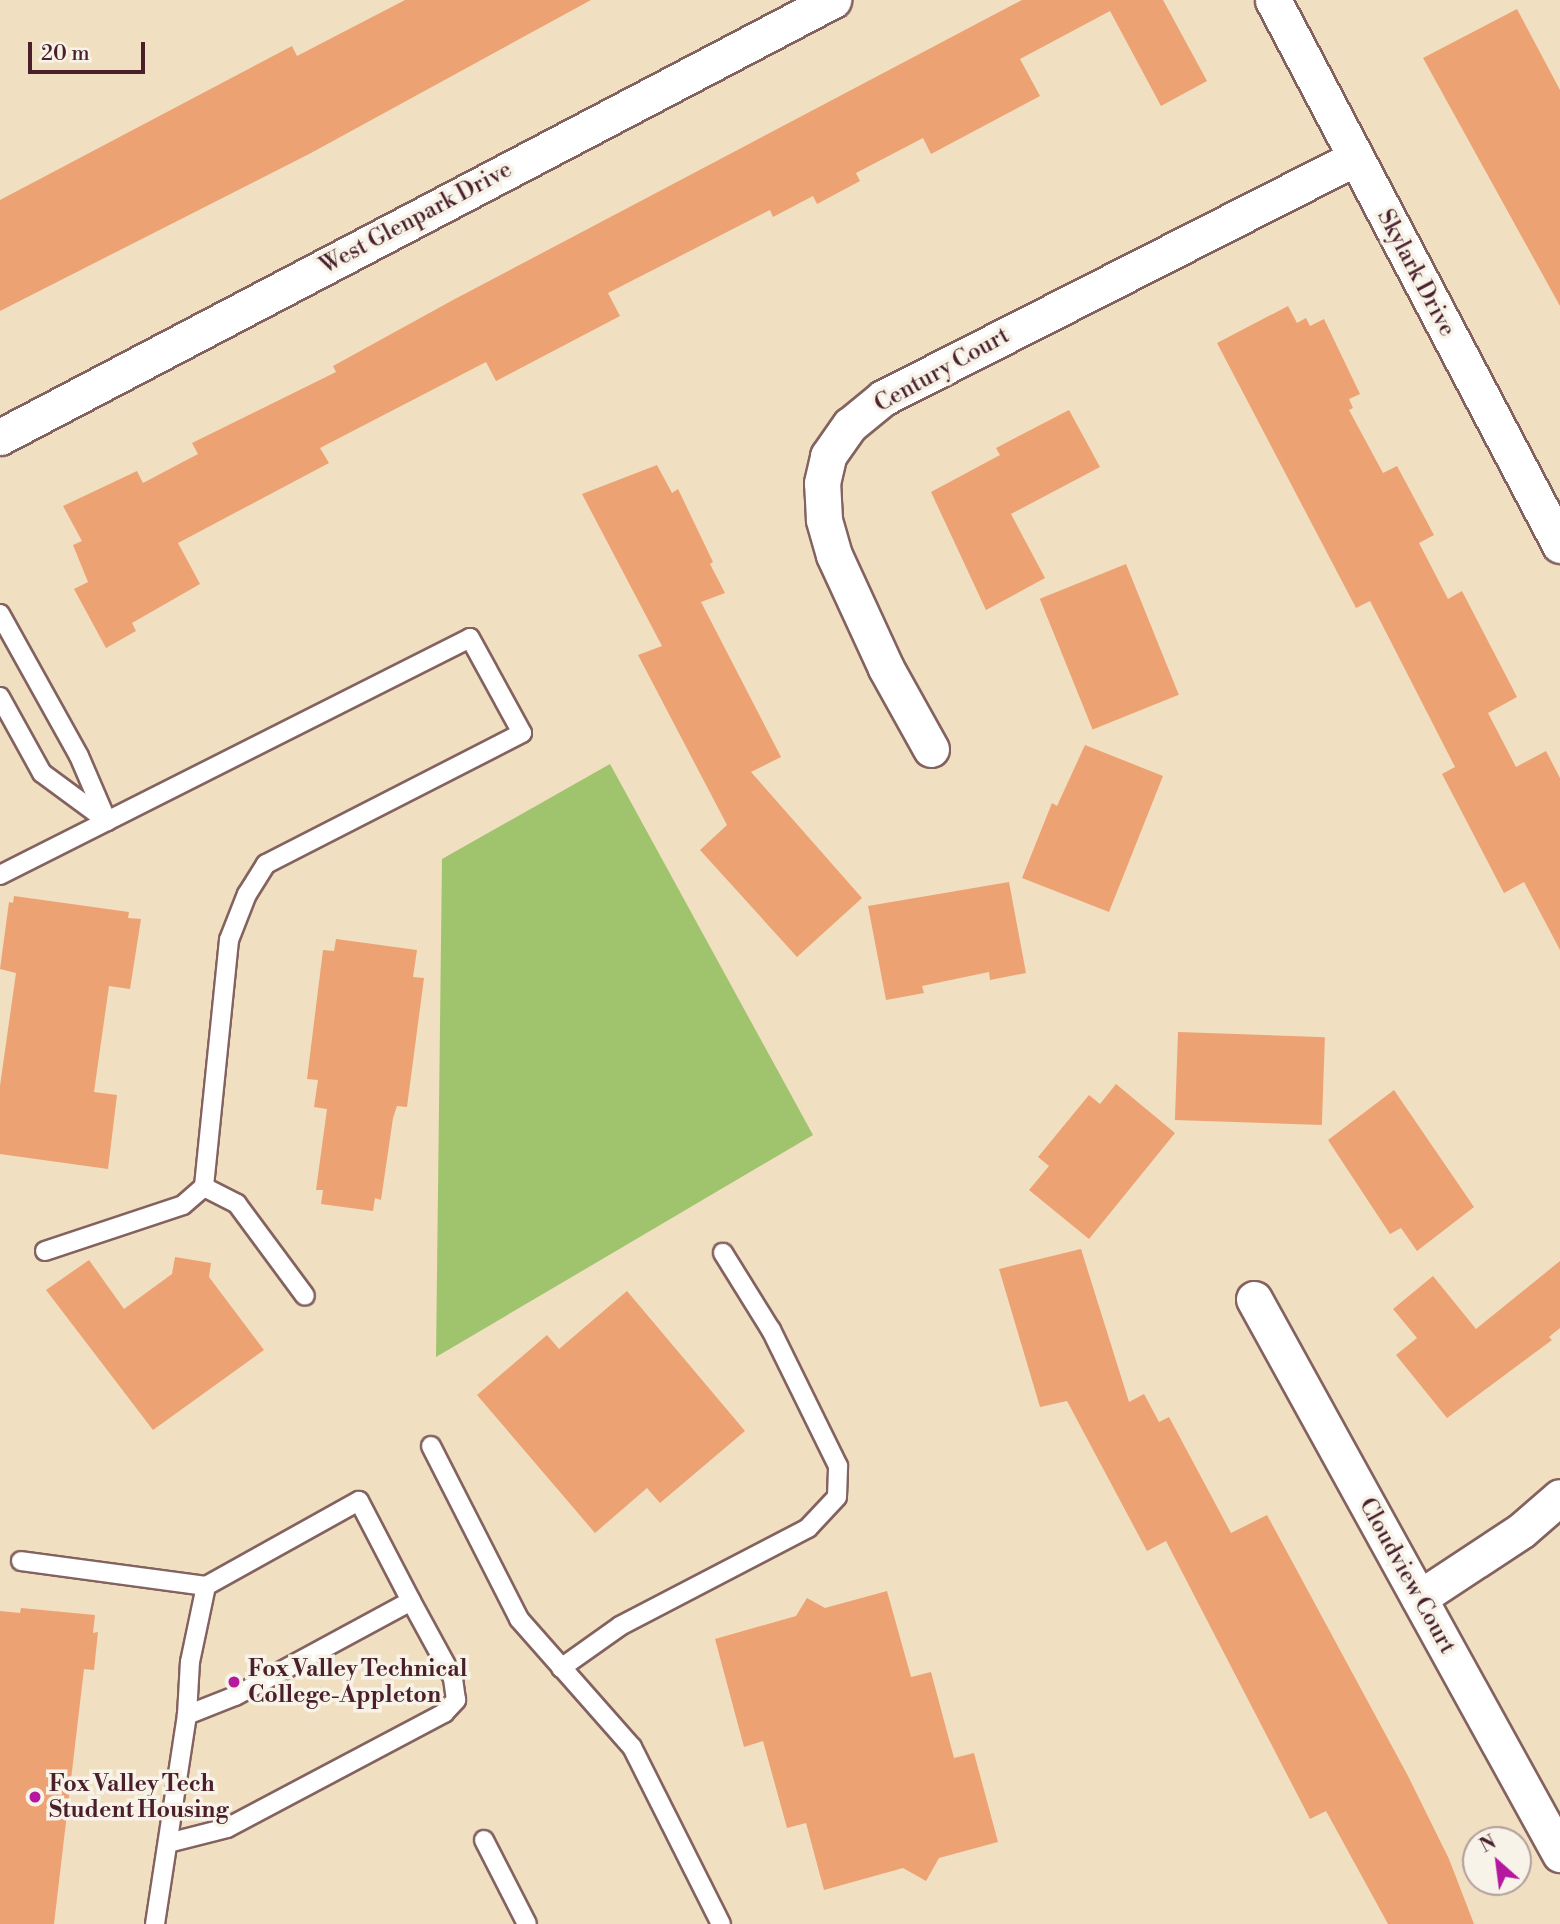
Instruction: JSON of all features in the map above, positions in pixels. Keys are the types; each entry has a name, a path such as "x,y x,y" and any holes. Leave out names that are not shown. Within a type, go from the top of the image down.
{"street":[{"name":"West Glenpark Drive","path":"0,437 833,0"},
{"name":"Skylark Drive","path":"1273,0 1560,545"},
{"name":"Century Court","path":"931,749 886,668 835,555 824,519 822,483 828,456 842,436 883,398 1355,158"},
{"name":"Cloudview Court","path":"1254,1299 1560,1854"},
{"path":"1419,1598 1522,1530 1560,1497"}],"lane":[{"path":"0,614 79,756 107,821"},
{"path":"0,875 470,638 522,733 266,864 247,894 229,940 204,1187 183,1205 45,1251"},
{"path":"0,697 42,773 107,821"},
{"path":"204,1187 237,1204 305,1296"},
{"path":"561,1668 620,1626 808,1528 837,1497 838,1466 771,1330 723,1253"},
{"path":"431,1446 519,1619 632,1747 722,1924"},
{"path":"21,1561 206,1586 359,1500 453,1678 457,1700 444,1713 227,1828 168,1843"},
{"path":"155,1924 187,1714 190,1662 206,1586"},
{"path":"187,1714 235,1696 411,1601"},
{"path":"484,1840 527,1924"}],"green space":[{"path":"610,764 813,1135 436,1357 442,859"}],"building":[{"path":"405,0 591,0 311,153 0,311 0,200 292,46 297,56"},
{"path":"1022,0 1163,0 1207,81 1161,106 1110,11 1020,59 1040,96 931,154 923,138 856,173 860,181 817,204 813,196 773,217 770,210 608,293 620,316 496,381 486,362 320,448 329,463 178,543 200,584 132,623 136,631 106,648 74,589 88,582 73,545 82,541 63,506 137,471 143,483 198,454 192,443 336,372 333,366 453,300"},
{"path":"1517,9 1560,90 1560,306 1423,58"},
{"path":"1288,306 1297,323 1306,318 1310,326 1324,319 1360,394 1349,399 1353,408 1349,410 1383,473 1397,466 1434,535 1419,543 1448,599 1462,591 1517,697 1488,713 1516,767 1546,751 1560,778 1560,950 1524,882 1504,893 1442,774 1455,767 1370,601 1356,608 1217,343"},
{"path":"1069,410 1100,467 1011,514 1045,578 986,610 931,492 1000,455 996,448"},
{"path":"657,465 672,493 678,489 713,562 710,564 725,593 701,602 781,757 751,772 862,898 797,957 700,850 727,825 638,655 662,646 582,494"},
{"path":"1126,564 1179,695 1093,730 1040,599"},
{"path":"1085,745 1163,776 1109,912 1022,878 1052,803 1057,806"},
{"path":"1009,882 1026,973 990,980 989,972 922,986 924,993 886,1000 868,906"},
{"path":"14,896 129,912 128,918 141,919 130,989 109,986 94,1092 117,1095 108,1169 0,1154 0,1086 16,973 0,969 9,902 13,903"},
{"path":"336,939 417,950 413,977 424,978 407,1107 397,1106 393,1118 381,1200 375,1198 373,1211 321,1204 323,1190 316,1190 327,1109 314,1107 318,1080 307,1079 323,950 334,951"},
{"path":"1178,1032 1325,1037 1322,1125 1175,1120"},
{"path":"1116,1084 1175,1133 1089,1239 1029,1190 1049,1166 1038,1157 1089,1095 1100,1104"},
{"path":"1394,1090 1474,1207 1417,1251 1401,1228 1390,1234 1328,1140"},
{"path":"1081,1249 1129,1402 1144,1394 1159,1422 1169,1417 1231,1533 1267,1515 1408,1776 1449,1859 1474,1924 1388,1924 1326,1811 1310,1819 1166,1541 1147,1551 1067,1401 1040,1407 999,1269"},
{"path":"175,1257 211,1263 209,1277 264,1350 153,1430 46,1290 89,1260 124,1309 172,1274"},
{"path":"1560,1261 1560,1328 1549,1337 1552,1340 1447,1418 1396,1355 1417,1338 1393,1309 1433,1276 1476,1329"},
{"path":"627,1291 745,1431 660,1503 647,1488 595,1533 477,1395 547,1335 559,1349"},
{"path":"887,1591 911,1677 931,1672 954,1758 974,1753 998,1842 939,1858 926,1881 903,1868 824,1890 806,1823 787,1828 763,1741 744,1747 715,1639 796,1616 807,1598 825,1608"},
{"name":"Fox Valley Tech Student Housing","path":"21,1608 95,1615 93,1633 98,1632 94,1670 84,1669 54,1924 0,1924 0,1611 20,1613"}],"place":[{"name":"Fox Valley Technical College-Appleton","path":"234,1682"},
{"name":"Fox Valley Tech Student Housing","path":"35,1797"}]}
